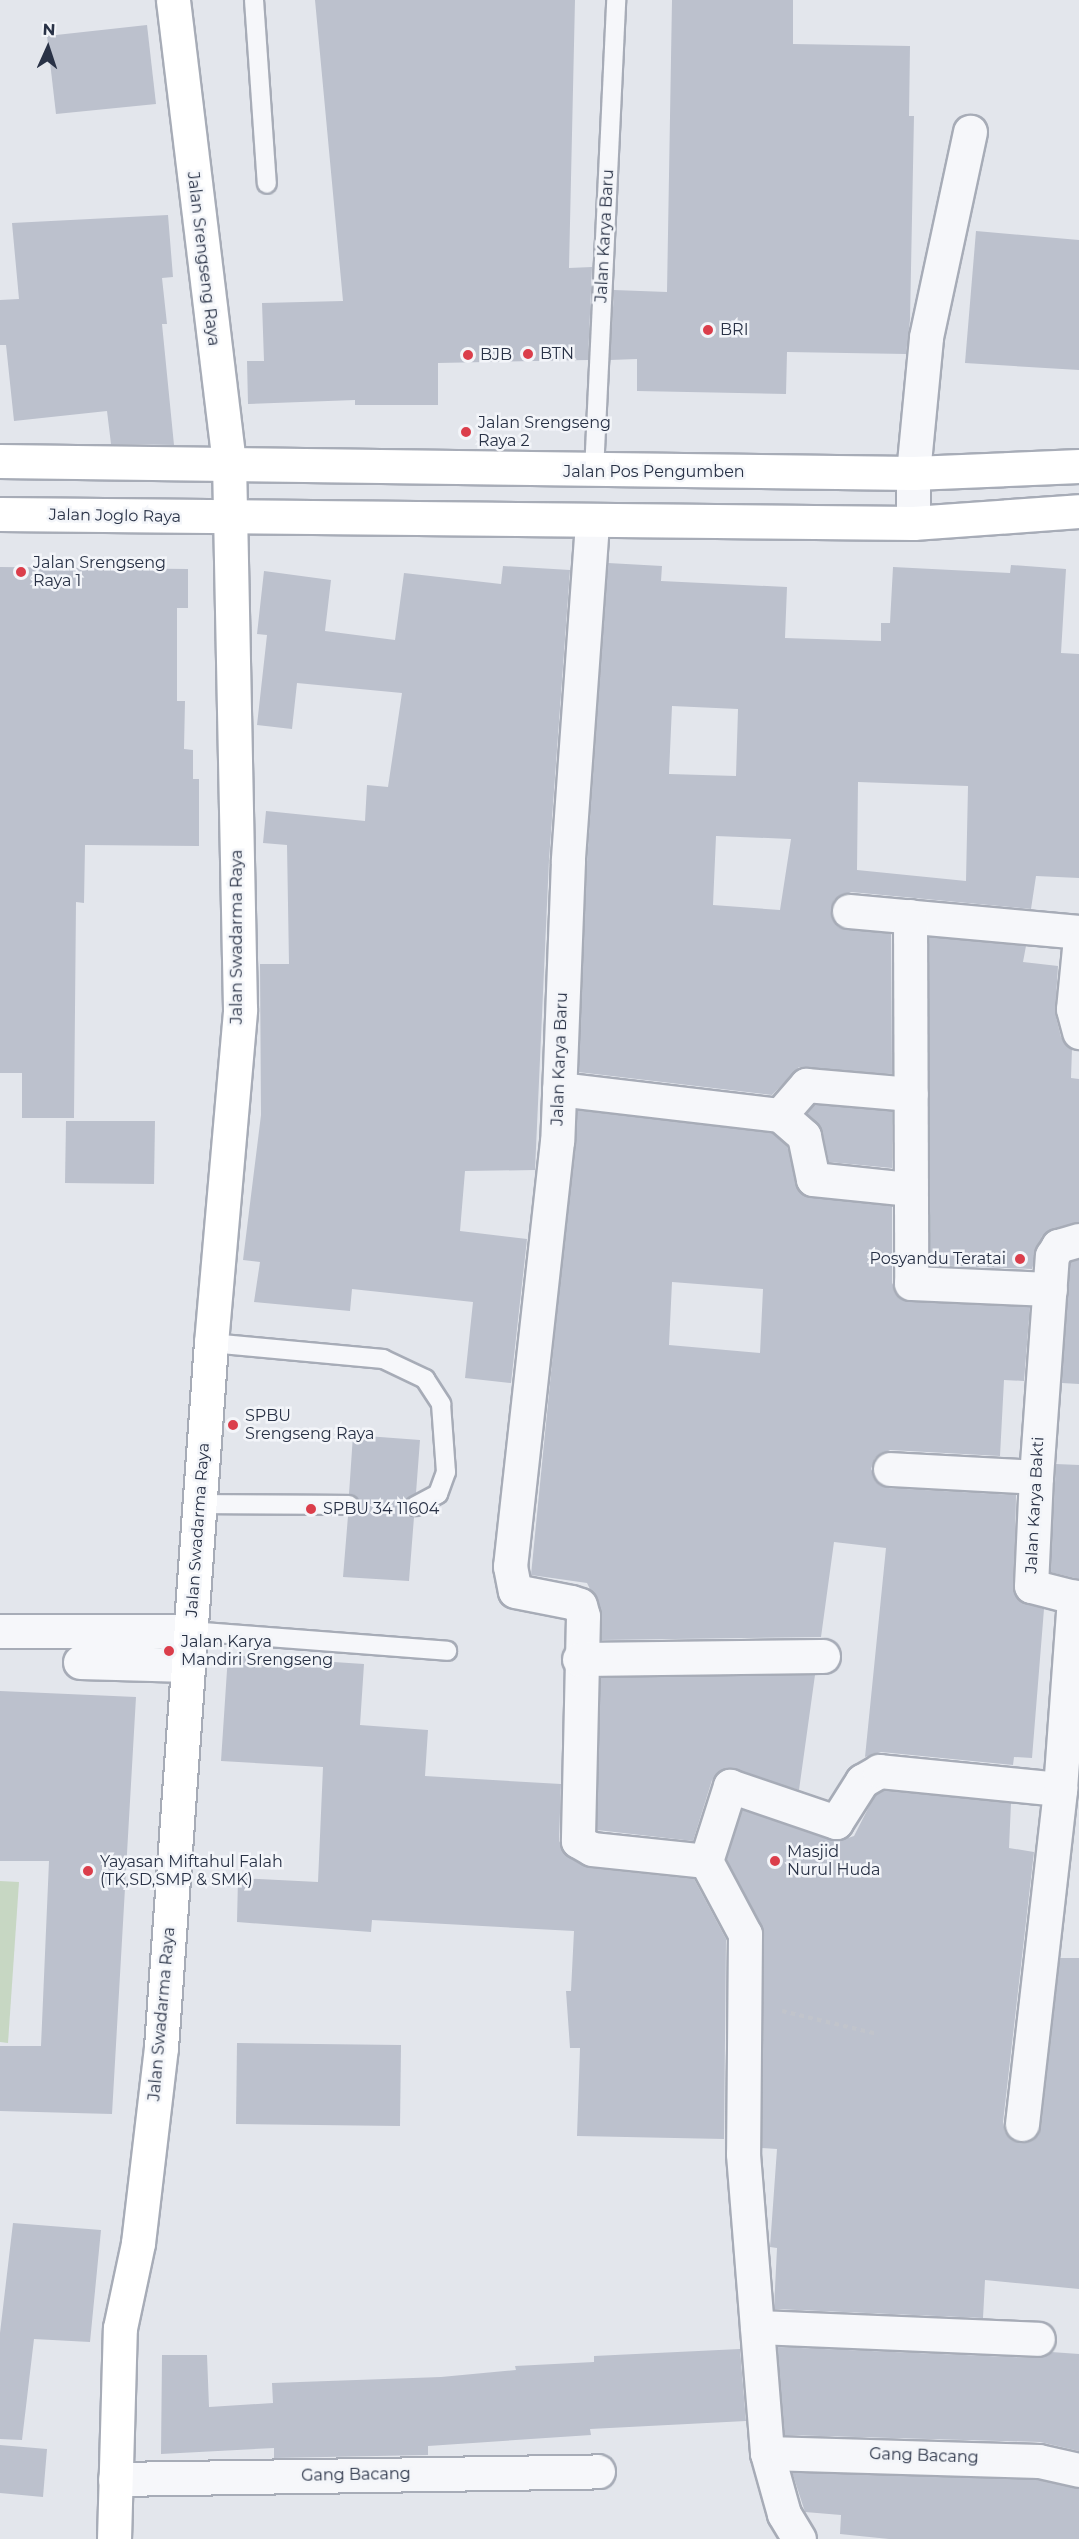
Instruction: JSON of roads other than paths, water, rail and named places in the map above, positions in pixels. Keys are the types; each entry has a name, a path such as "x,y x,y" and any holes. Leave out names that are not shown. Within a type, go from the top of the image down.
{"main road":[{"name":"Jalan Srengseng Raya","path":"173,0 230,463 231,517"},
{"path":"0,461 230,463"},
{"name":"Jalan Pos Pengumben","path":"230,463 594,472 913,473 1079,466"},
{"path":"231,517 592,523 913,523 1079,511"},
{"name":"Jalan Joglo Raya","path":"0,514 231,517"},
{"name":"Jalan Swadarma Raya","path":"114,2539 120,2328 138,2244 161,2047 211,1343 240,1009 231,517"}],"street":[{"path":"913,523 913,473 926,337 970,132"},
{"name":"Jalan Karya Baru","path":"579,1659 580,1605 515,1591 510,1566 547,1247 558,1089 568,861 592,523"},
{"path":"849,911 1079,932"},
{"path":"910,916 911,1283 1050,1290"},
{"path":"1079,948 1072,982 1079,1032"},
{"path":"780,1115 806,1085 911,1094"},
{"path":"558,1089 780,1115 804,1136 813,1179 910,1189"},
{"name":"Jalan Karya Bakti","path":"1060,1789 1074,1597 1031,1586 1036,1478 1052,1256 1058,1246 1079,1240"},
{"path":"890,1469 1036,1478"},
{"path":"0,1631 190,1631"},
{"path":"705,1861 592,1849 578,1841 579,1659 823,1656"},
{"path":"80,1662 188,1665"},
{"path":"799,2539 784,2514 767,2453 743,2154 743,1927 705,1861 730,1786 836,1822 862,1781 879,1771 1060,1789 1022,2124"},
{"path":"757,2327 1038,2339"},
{"name":"Gang Bacang","path":"767,2453 1039,2461 1079,2470"},
{"name":"Gang Bacang","path":"115,2479 598,2471"}],"lane":[{"path":"254,0 267,184"},
{"name":"Jalan Karya Baru","path":"594,472 616,0"},
{"path":"211,1343 383,1359 425,1379 441,1404 447,1472 438,1494 415,1506"},
{"path":"201,1504 349,1505"},
{"path":"190,1631 447,1651"}],"place":[{"name":"BRI","path":"708,330"},
{"name":"BTN","path":"528,354"},
{"name":"BJB","path":"468,355"},
{"name":"Jalan Srengseng Raya 2","path":"466,432"},
{"name":"Jalan Srengseng Raya 1","path":"21,572"},
{"name":"Posyandu Teratai","path":"1020,1259"},
{"name":"SPBU Srengseng Raya","path":"233,1425"},
{"name":"SPBU 34 11604","path":"311,1509"},
{"name":"Jalan Karya Mandiri Srengseng","path":"169,1651"},
{"name":"Masjid Nurul Huda","path":"775,1861"},
{"name":"Yayasan Miftahul Falah (TK,SD,SMP & SMK)","path":"88,1871"}]}
